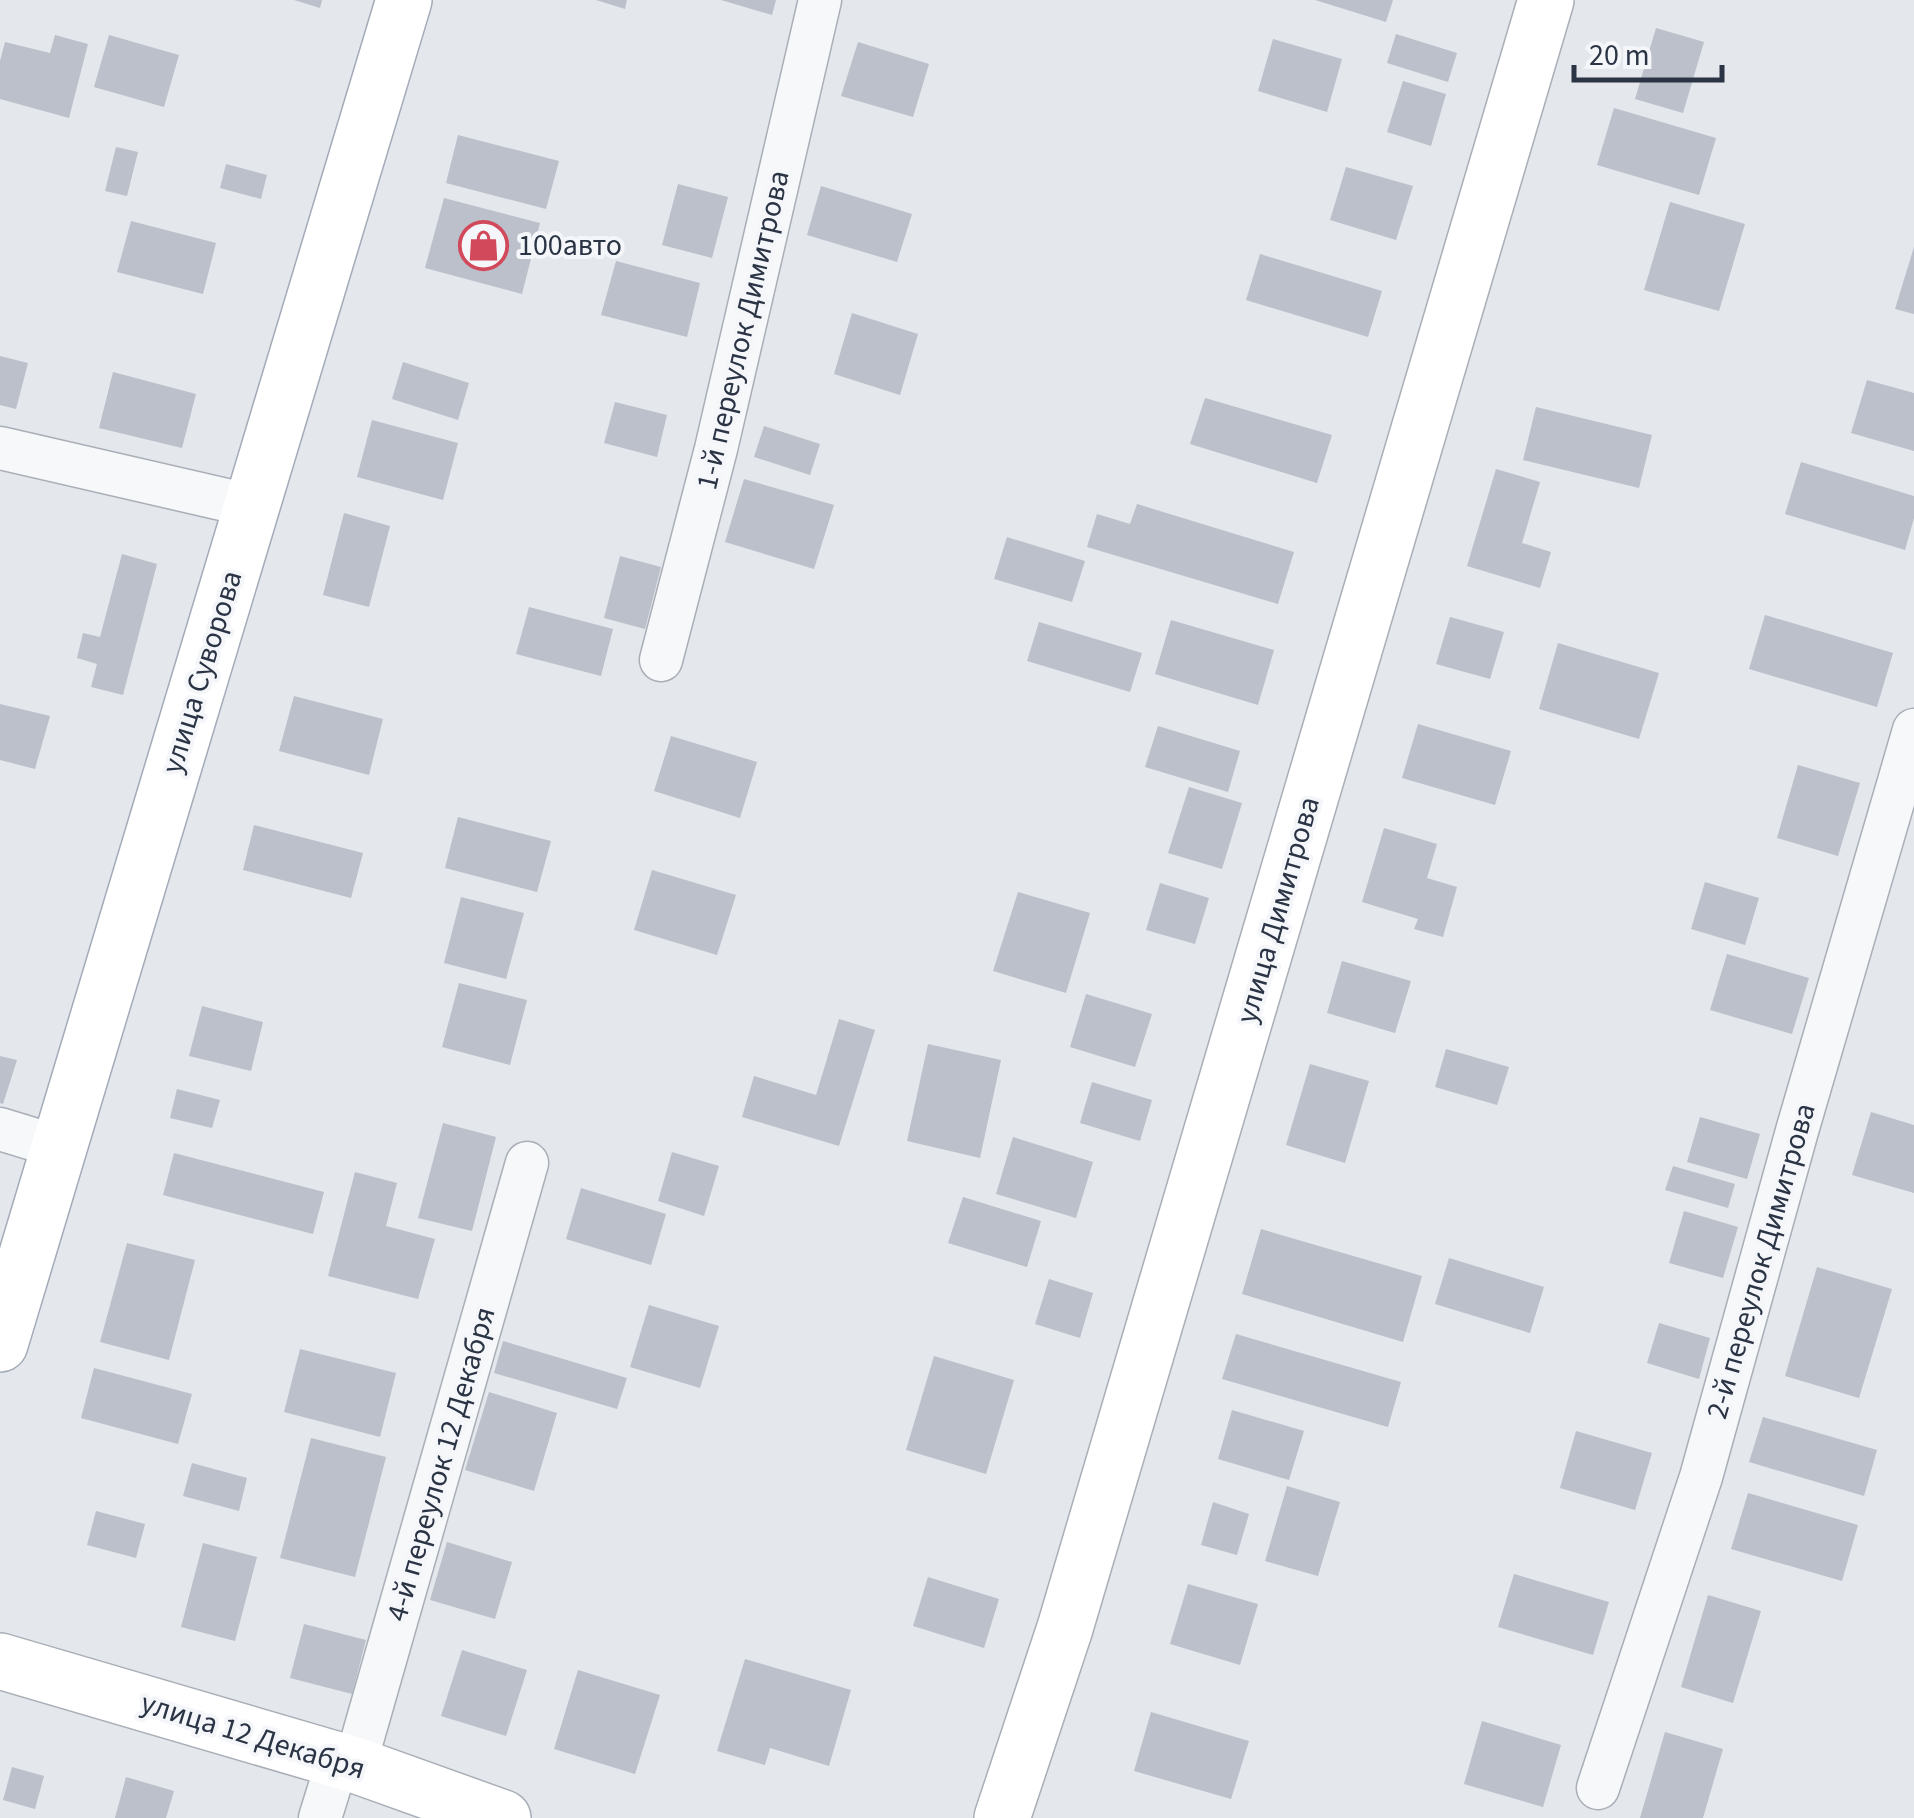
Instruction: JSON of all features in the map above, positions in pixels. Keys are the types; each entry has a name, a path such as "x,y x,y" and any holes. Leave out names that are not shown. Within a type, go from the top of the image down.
{"main road":[{"name":"улица Суворова","path":"0,1344 404,0"},
{"name":"улица Димитрова","path":"1002,1818 1077,1590 1546,0"},
{"name":"улица 12 Декабря","path":"0,1661 346,1762 503,1818"}],"street":[{"name":"1-й переулок Димитрова","path":"661,660 716,449 820,0"},
{"path":"0,448 252,506"},
{"name":"2-й переулок Димитрова","path":"1598,1788 1701,1477 1914,730"},
{"path":"0,1129 59,1148"},
{"name":"4-й переулок 12 Декабря","path":"320,1818 346,1762 526,1163"}],"building":[{"path":"294,0 322,0 320,8"},
{"path":"596,0 627,0 625,9"},
{"path":"721,0 776,0 772,15"},
{"path":"1315,0 1393,0 1386,22"},
{"path":"1656,28 1704,42 1683,113 1635,99"},
{"path":"1396,34 1457,53 1448,82 1387,63"},
{"path":"55,35 88,44 69,118 0,99 0,61 5,42 50,53"},
{"path":"109,35 179,55 164,107 94,87"},
{"path":"1273,39 1342,59 1327,112 1258,91"},
{"path":"858,42 929,64 913,117 841,96"},
{"path":"1403,81 1446,94 1431,146 1387,132"},
{"path":"1614,108 1716,138 1699,195 1597,165"},
{"path":"458,135 559,161 546,209 446,183"},
{"path":"116,147 138,152 127,196 105,191"},
{"path":"226,164 267,175 261,199 220,188"},
{"path":"1346,167 1413,186 1396,240 1330,220"},
{"path":"678,184 728,197 712,258 662,245"},
{"path":"821,186 912,214 897,262 807,235"},
{"name":"100авто","path":"444,198 540,223 522,294 425,268"},
{"path":"1670,202 1745,224 1719,311 1644,290"},
{"path":"131,221 216,243 203,294 117,272"},
{"path":"1914,247 1914,314 1895,309"},
{"path":"1260,254 1382,291 1368,337 1246,300"},
{"path":"616,261 700,283 687,337 601,315"},
{"path":"852,313 918,334 900,395 834,374"},
{"path":"0,356 28,363 16,409 0,405"},
{"path":"403,362 469,383 458,420 392,399"},
{"path":"113,372 196,394 182,448 99,428"},
{"path":"1867,380 1914,393 1914,451 1851,433"},
{"path":"1205,398 1332,435 1317,483 1190,444"},
{"path":"615,402 667,415 657,457 604,443"},
{"path":"1536,407 1652,435 1639,488 1523,460"},
{"path":"372,420 458,443 443,500 357,477"},
{"path":"764,426 820,444 810,475 754,457"},
{"path":"1801,462 1914,496 1914,518 1905,550 1785,514"},
{"path":"1496,469 1540,482 1522,543 1551,552 1540,588 1467,566"},
{"path":"744,479 834,505 814,569 725,542"},
{"path":"1137,504 1294,552 1278,604 1087,547 1097,514 1130,524"},
{"path":"344,513 390,526 369,607 323,595"},
{"path":"1007,537 1085,561 1072,602 994,579"},
{"path":"122,554 157,564 123,695 91,687 97,664 77,658 83,633 100,637"},
{"path":"620,556 661,567 645,629 604,618"},
{"path":"529,607 613,629 601,676 516,654"},
{"path":"1765,615 1893,653 1877,707 1749,669"},
{"path":"1450,617 1504,632 1490,679 1436,664"},
{"path":"1171,620 1274,650 1258,705 1155,674"},
{"path":"1039,622 1142,653 1130,692 1027,661"},
{"path":"1558,643 1659,673 1639,739 1539,709"},
{"path":"294,696 383,719 369,775 279,751"},
{"path":"0,704 50,716 35,769 0,760"},
{"path":"1418,724 1511,751 1495,805 1402,778"},
{"path":"1158,726 1240,751 1228,792 1145,767"},
{"path":"671,736 757,762 740,818 654,791"},
{"path":"1798,765 1860,783 1838,856 1777,838"},
{"path":"1189,787 1242,803 1222,869 1168,853"},
{"path":"458,817 551,841 537,892 445,868"},
{"path":"254,825 363,853 351,898 243,870"},
{"path":"1384,828 1437,844 1427,878 1457,887 1443,937 1414,929 1418,919 1362,902"},
{"path":"652,870 736,895 717,955 634,930"},
{"path":"1705,882 1759,898 1745,945 1691,929"},
{"path":"1160,883 1209,898 1195,944 1146,930"},
{"path":"1018,892 1090,913 1066,993 993,971"},
{"path":"461,897 524,913 506,979 444,963"},
{"path":"1727,954 1809,978 1792,1034 1710,1010"},
{"path":"1342,961 1411,981 1395,1033 1327,1013"},
{"path":"459,983 527,1000 510,1065 442,1047"},
{"path":"1086,994 1152,1014 1135,1067 1070,1047"},
{"path":"202,1006 263,1022 251,1071 189,1056"},
{"path":"839,1019 875,1030 839,1146 742,1117 754,1076 816,1095"},
{"path":"928,1044 1001,1060 980,1158 907,1141"},
{"path":"1446,1049 1509,1067 1497,1105 1435,1087"},
{"path":"0,1056 17,1060 3,1104 0,1103"},
{"path":"1310,1064 1369,1081 1345,1163 1286,1145"},
{"path":"1092,1082 1152,1100 1140,1141 1080,1123"},
{"path":"177,1089 220,1100 212,1128 170,1118"},
{"path":"1871,1112 1914,1125 1914,1193 1852,1175"},
{"path":"1700,1117 1760,1134 1747,1179 1687,1162"},
{"path":"443,1123 496,1137 472,1231 418,1218"},
{"path":"1013,1137 1093,1162 1076,1218 996,1194"},
{"path":"672,1152 719,1166 704,1216 658,1201"},
{"path":"174,1153 324,1192 313,1234 163,1195"},
{"path":"1673,1166 1735,1184 1728,1208 1665,1190"},
{"path":"355,1172 397,1183 386,1226 435,1239 418,1299 328,1276"},
{"path":"581,1188 666,1214 651,1265 566,1239"},
{"path":"963,1197 1041,1221 1027,1267 948,1243"},
{"path":"1684,1211 1738,1227 1723,1278 1669,1263"},
{"path":"1261,1229 1422,1276 1403,1342 1242,1294"},
{"path":"127,1243 195,1260 169,1360 100,1342"},
{"path":"1449,1258 1544,1287 1530,1333 1435,1304"},
{"path":"1817,1267 1892,1289 1859,1398 1785,1376"},
{"path":"1049,1279 1093,1293 1080,1338 1035,1324"},
{"path":"649,1305 719,1326 700,1388 630,1367"},
{"path":"1659,1323 1710,1338 1699,1379 1647,1363"},
{"path":"1236,1334 1401,1382 1388,1427 1222,1379"},
{"path":"503,1341 627,1378 617,1409 494,1373"},
{"path":"300,1349 396,1373 380,1437 284,1412"},
{"path":"934,1356 1014,1380 986,1474 906,1450"},
{"path":"94,1368 192,1394 178,1444 81,1418"},
{"path":"489,1392 557,1413 534,1491 465,1470"},
{"path":"1232,1410 1304,1431 1289,1480 1218,1459"},
{"path":"1763,1417 1877,1450 1864,1496 1749,1462"},
{"path":"1576,1431 1652,1453 1635,1510 1560,1488"},
{"path":"311,1438 386,1457 355,1577 280,1558"},
{"path":"192,1463 247,1478 239,1511 183,1496"},
{"path":"1287,1486 1340,1502 1318,1576 1265,1561"},
{"path":"1748,1493 1858,1525 1842,1581 1731,1549"},
{"path":"1213,1502 1249,1514 1237,1555 1201,1545"},
{"path":"96,1511 145,1524 136,1558 87,1545"},
{"path":"447,1542 512,1562 495,1619 430,1600"},
{"path":"203,1543 257,1557 235,1641 181,1627"},
{"path":"1514,1574 1609,1602 1593,1655 1498,1627"},
{"path":"928,1577 999,1599 984,1648 913,1626"},
{"path":"1188,1584 1258,1604 1240,1665 1170,1644"},
{"path":"1708,1595 1761,1611 1733,1703 1681,1687"},
{"path":"304,1624 366,1640 352,1694 290,1678"},
{"path":"462,1650 527,1670 506,1736 441,1716"},
{"path":"745,1659 851,1690 829,1766 770,1748 765,1765 717,1751"},
{"path":"578,1670 660,1695 635,1774 554,1749"},
{"path":"1151,1712 1249,1741 1231,1799 1134,1771"},
{"path":"1482,1721 1561,1745 1543,1807 1464,1784"},
{"path":"1665,1732 1723,1749 1703,1818 1640,1818"},
{"path":"12,1767 44,1776 35,1809 3,1800"},
{"path":"126,1777 174,1791 166,1818 115,1818"}],"place":[{"name":"100авто","path":"483,245"}]}
